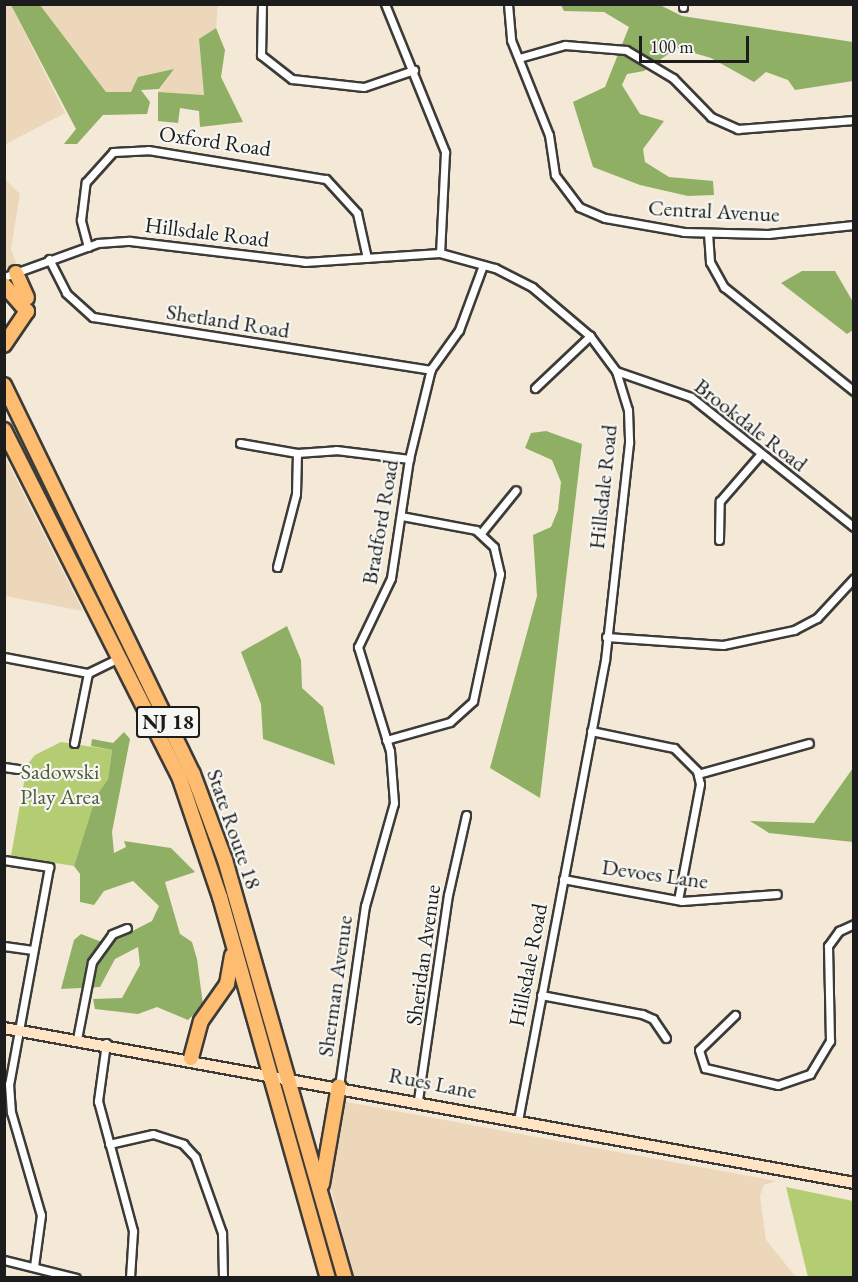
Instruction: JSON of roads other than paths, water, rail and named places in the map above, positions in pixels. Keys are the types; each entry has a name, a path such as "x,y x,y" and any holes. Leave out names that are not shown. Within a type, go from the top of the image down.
{"highway":[{"path":"4,345 22,325 27,305 10,275"},
{"path":"4,285 27,305"},
{"name":"State Route 18","path":"4,385 193,774 225,860 345,1278"},
{"name":"State Route 18","path":"4,430 180,779 271,1074 328,1278"},
{"path":"191,1059 201,1021 227,984 233,952 226,923"},
{"path":"324,1204 323,1162 339,1086"}],"main road":[{"name":"Rues Lane","path":"4,1028 105,1043 418,1100 854,1183"}],"street":[{"path":"262,4 261,55 292,79 364,87 414,70"},
{"path":"385,4 414,70 445,152 440,253"},
{"name":"Central Avenue","path":"508,4 519,58 549,135 555,175 573,203 605,218 708,233 768,234 854,225"},
{"path":"519,58 573,44 626,50 673,78 711,117 738,129 854,120"},
{"name":"Oxford Road","path":"88,247 81,220 86,182 113,152 148,150 326,178 357,213 367,258"},
{"path":"708,233 710,262 724,286 854,391"},
{"name":"Hillsdale Road","path":"10,275 88,247 150,240 305,262 440,253 483,265 532,287 590,336 616,371 628,410 629,443 606,638 591,731 518,1119"},
{"name":"Shetland Road","path":"49,260 66,293 93,316 431,370"},
{"name":"Bradford Road","path":"368,893 394,803 386,740 358,647 388,588 409,459 431,370 459,330 483,265"},
{"path":"535,388 590,336"},
{"name":"Brookdale Road","path":"616,371 691,397 759,456 854,526"},
{"path":"240,443 297,453 336,450 409,459"},
{"path":"276,567 296,494 297,453"},
{"path":"719,540 720,501 759,456"},
{"path":"481,533 516,490"},
{"path":"386,740 450,722 476,695 500,574 498,555 481,533 401,516"},
{"path":"606,638 723,645 794,630 817,618 854,578"},
{"path":"4,657 88,673 119,658"},
{"path":"74,743 88,673"},
{"path":"591,731 674,748 698,774"},
{"path":"698,774 809,743"},
{"path":"4,767 18,769"},
{"path":"678,900 698,774"},
{"name":"Sheridan Avenue","path":"418,1100 447,933 448,895 466,815"},
{"path":"4,860 49,867 18,1030 9,1098 41,1215 34,1266"},
{"name":"Devoes Lane","path":"563,879 678,900 777,894"},
{"name":"Sherman Avenue","path":"339,1086 368,893"},
{"path":"735,1015 699,1050 705,1068 778,1084 810,1074 830,1041 828,946 839,931 854,924"},
{"path":"77,1039 92,962 112,934 127,928"},
{"path":"4,946 33,950"},
{"path":"541,995 642,1014 653,1019 666,1038"},
{"path":"105,1043 98,1101 133,1231 130,1278"},
{"path":"109,1144 153,1134 183,1144 195,1157 222,1233 223,1278"},
{"path":"4,1260 76,1278"}],"park label":[{"name":"Sadowski Play Area","path":"60,784"}]}
